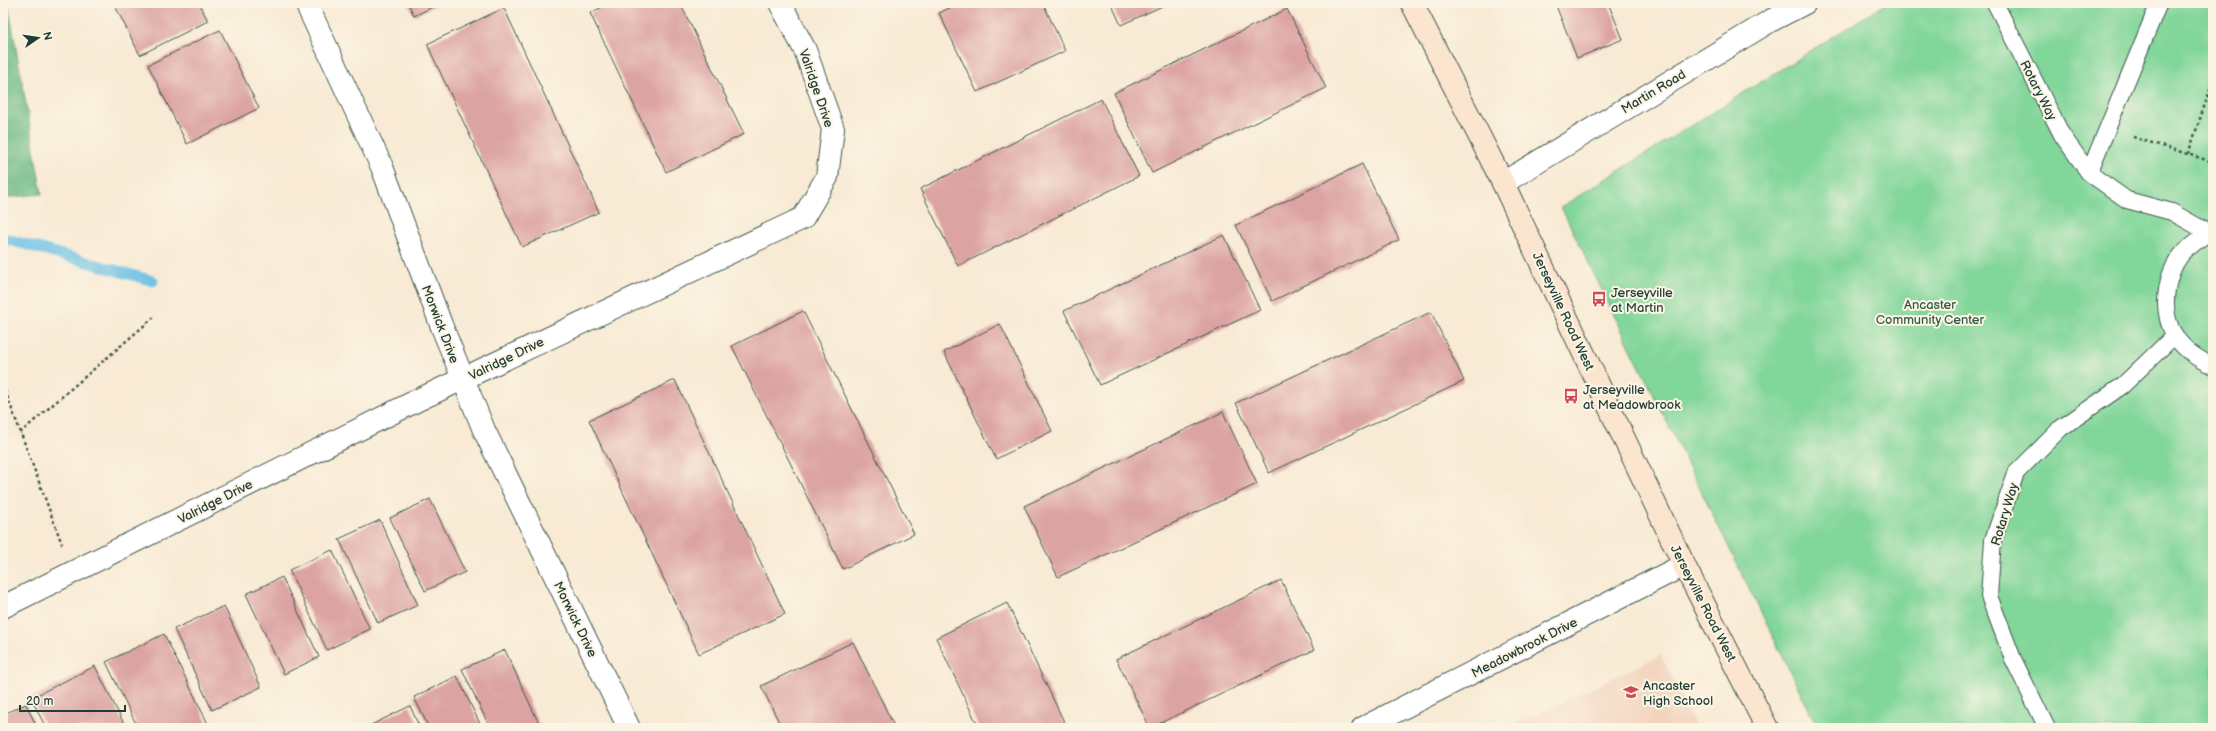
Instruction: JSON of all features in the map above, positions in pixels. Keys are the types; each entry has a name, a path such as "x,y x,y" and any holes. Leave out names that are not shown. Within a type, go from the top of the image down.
{"main road":[{"name":"Jerseyville Road West","path":"1412,3 1503,183 1684,565 1767,728"}],"street":[{"name":"Morwick Drive","path":"306,3 382,167 462,379 488,437 629,728"},
{"name":"Valridge Drive","path":"3,607 462,379 804,218 827,177 833,129 805,50 780,3"},
{"name":"Martin Road","path":"1503,183 1770,21 1805,3"},
{"name":"Meadowbrook Drive","path":"1363,728 1684,565"}],"lane":[{"name":"Rotary Way","path":"1995,3 2062,135 2089,173 2127,200 2172,212 2211,232"},
{"path":"2089,173 2160,3"},
{"path":"2211,232 2184,250 2169,276 2166,306 2175,336 2195,358 2213,366"},
{"name":"Rotary Way","path":"2047,728 2013,659 1989,596 1993,540 2016,473 2061,428 2122,386 2175,336"}],"path":[{"path":"2188,154 2213,81"},
{"path":"2107,129 2213,162"},
{"path":"20,433 154,317"},
{"path":"3,385 73,572"}],"shaded area":[{"name":"Ancaster High School","path":"1661,655 1696,728 1508,728"}],"green space":[{"path":"3,3 8,3 42,194 3,198"},
{"name":"Ancaster Community Center","path":"1887,3 2213,3 2213,728 1818,728 1561,207"}],"building":[{"path":"126,3 199,3 208,21 140,55 116,8"},
{"path":"408,3 441,3 414,16"},
{"path":"611,3 680,3 744,134 666,172 590,13"},
{"path":"960,3 1043,3 1065,51 977,92 939,13"},
{"path":"1111,3 1169,3 1121,25"},
{"path":"1555,3 1608,3 1623,39 1577,58"},
{"path":"504,8 599,212 522,247 427,44"},
{"path":"1287,9 1326,88 1152,173 1114,93"},
{"path":"220,30 259,108 187,144 148,65"},
{"path":"1101,99 1139,176 958,266 920,189"},
{"path":"1362,164 1399,240 1272,301 1236,225"},
{"path":"1224,235 1260,310 1100,385 1064,311"},
{"path":"803,311 914,534 843,569 732,346"},
{"path":"1431,312 1464,381 1269,473 1236,403"},
{"path":"1000,324 1052,431 996,459 944,352"},
{"path":"675,380 785,614 699,654 589,420"},
{"path":"1223,412 1257,484 1058,577 1024,506"},
{"path":"430,499 465,572 425,591 390,518"},
{"path":"380,520 418,605 378,623 339,539"},
{"path":"332,550 370,629 327,650 289,570"},
{"path":"282,577 319,657 284,674 246,594"},
{"path":"1281,580 1314,650 1150,728 1116,659"},
{"path":"1007,603 1067,728 979,728 936,638"},
{"path":"224,606 261,687 212,710 174,629"},
{"path":"164,634 210,728 138,728 106,662"},
{"path":"853,642 895,728 782,728 761,686"},
{"path":"505,650 541,728 490,728 462,669"},
{"path":"95,666 126,728 46,728 31,698"},
{"path":"457,676 482,728 429,728 414,697"},
{"path":"26,704 37,728 3,728 3,714"},
{"path":"410,706 420,728 365,728"}],"waterway":[{"path":"3,238 153,281"}],"place":[{"name":"Jerseyville at Martin","path":"1599,299"},
{"name":"Jerseyville at Meadowbrook","path":"1571,396"},
{"name":"Ancaster High School","path":"1631,692"}]}
